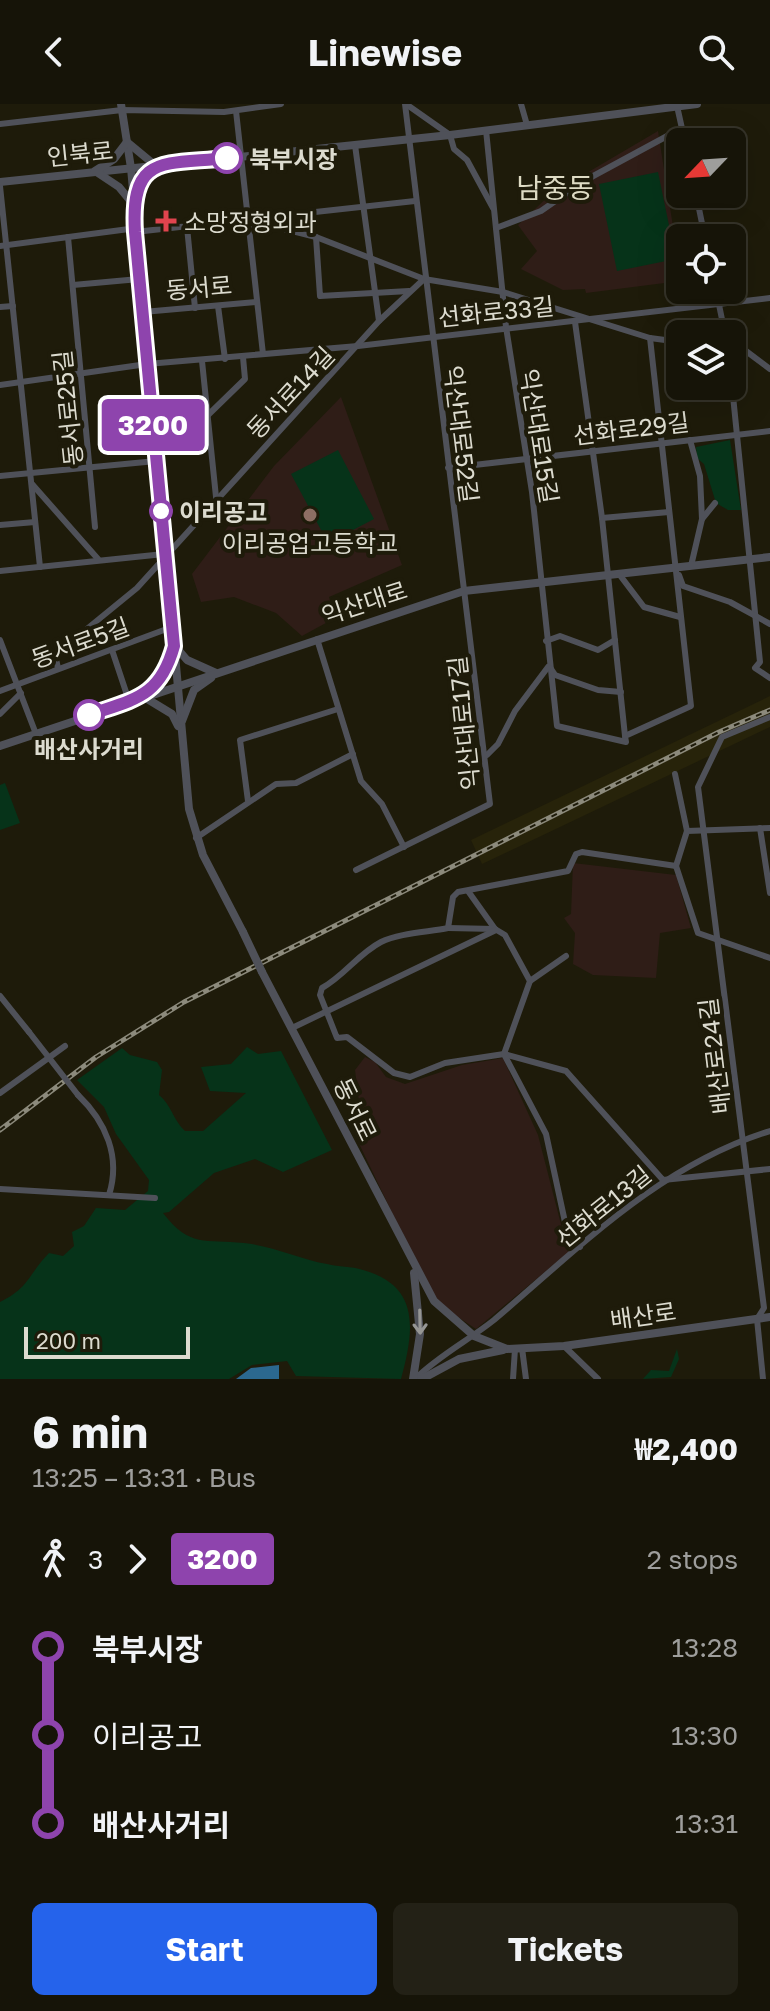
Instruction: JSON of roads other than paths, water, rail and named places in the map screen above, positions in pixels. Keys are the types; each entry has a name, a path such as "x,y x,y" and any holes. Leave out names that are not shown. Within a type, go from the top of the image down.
{"street":[{"path":"0,124 121,107 223,108 236,111 281,104"},
{"path":"405,104 450,135 454,149 467,160 495,212"},
{"name":"익산대로52길","path":"405,104 464,591"},
{"path":"521,104 527,125"},
{"name":"인북로","path":"0,184 95,171 450,135 697,104"},
{"path":"677,105 682,128"},
{"name":"동서로","path":"121,107 131,168 180,729 196,838 413,1265"},
{"path":"236,111 263,354"},
{"name":"익산대로15길","path":"486,130 506,327 526,457 557,726 626,742 625,736 691,706 680,617"},
{"path":"496,228 541,211 584,181 666,137"},
{"path":"127,142 157,166 138,182 133,205 119,187 95,171 114,159 127,142"},
{"path":"355,145 379,321"},
{"path":"0,184 3,246 22,382 40,567"},
{"path":"3,246 129,229 135,232 187,227 415,201"},
{"path":"248,220 316,237 424,279 503,292 650,338 666,340"},
{"path":"187,227 195,308"},
{"name":"동서로25길","path":"68,237 92,466 95,527"},
{"path":"316,237 320,296 409,291"},
{"path":"73,285 139,279"},
{"name":"동서로14길","path":"164,554 379,321 424,279"},
{"name":"선화로33길","path":"746,300 770,298"},
{"name":"동서로","path":"143,312 257,302"},
{"name":"선화로33길","path":"0,385 82,376 147,364 358,346 710,304"},
{"path":"0,307 13,306"},
{"path":"218,306 225,359"},
{"path":"575,322 602,518 625,736"},
{"path":"619,574 644,607 680,617 650,338"},
{"path":"746,351 770,369"},
{"path":"207,416 245,379 243,357"},
{"path":"202,361 216,497"},
{"path":"733,400 760,662 755,668 770,678"},
{"name":"선화로29길","path":"448,468 770,431"},
{"path":"690,440 700,476 702,519 691,566"},
{"path":"0,476 156,461"},
{"path":"32,484 98,559"},
{"path":"702,519 715,503"},
{"path":"602,518 669,512"},
{"path":"0,525 35,522"},
{"path":"0,571 164,554"},
{"path":"58,668 55,655 137,588 164,554"},
{"name":"익산대로","path":"0,746 464,591 770,557"},
{"path":"676,568 683,586 730,602 756,620 770,624"},
{"name":"익산대로17길","path":"404,847 490,804 487,755 464,591"},
{"name":"동서로5길","path":"0,691 172,627"},
{"path":"546,641 560,636 598,650 615,640"},
{"path":"317,639 361,781 382,804 404,847 356,870"},
{"path":"0,640 36,734"},
{"path":"174,646 187,660 218,673"},
{"path":"174,646 167,671 143,696 172,714 180,729"},
{"path":"112,650 129,701"},
{"path":"487,755 498,744 515,711 549,666 555,675 598,690 621,692"},
{"path":"180,729 194,690 218,673"},
{"path":"0,714 21,693"},
{"path":"248,801 240,740 338,709"},
{"name":"배산로24길","path":"763,1379 757,1319 764,1308 698,787 722,737 770,717"},
{"path":"196,838 276,784 296,783 353,754"},
{"path":"675,774 687,831 676,866 694,915 694,927 698,933 770,958"},
{"path":"760,828 766,844 770,893"},
{"path":"687,831 770,828"},
{"path":"448,928 453,897 468,891 568,871 576,854 582,852 676,866"},
{"path":"468,891 496,930 505,935 530,981"},
{"path":"496,930 448,928 382,942 350,965 341,978 322,988 320,995 337,1038 347,1037 394,1073 410,1077 445,1063 504,1054 566,1071 663,1180 770,1169"},
{"path":"292,1028 496,930"},
{"path":"566,956 530,981 504,1054 546,1134 568,1236 580,1247"},
{"path":"0,996 101,1121 109,1141 115,1175 109,1195"},
{"path":"0,1093 65,1046"},
{"name":"선화로13길","path":"414,1379 474,1336 663,1180 742,1140 770,1131"},
{"path":"0,1189 155,1198"},
{"path":"413,1265 420,1334 414,1379"},
{"name":"배산로","path":"413,1265 434,1301 474,1336 515,1349 564,1346 770,1317"},
{"path":"564,1346 598,1379"},
{"path":"422,1379 459,1359 515,1349"},
{"path":"513,1379 515,1349"},
{"path":"515,1349 526,1379"}],"water":[{"path":"279,1365 279,1379 236,1379 251,1368"}],"railway":[{"path":"0,1130 96,1057 184,1002 719,732 770,710"}],"place":[{"name":"북부시장","path":"227,158"},
{"name":"소망정형외과","path":"166,221"},
{"name":"이리공고","path":"161,511"},
{"name":"이리공업고등학교","path":"310,515"},
{"name":"배산사거리","path":"89,715"}],"district":[{"name":"남중동","path":"555,187"}]}
